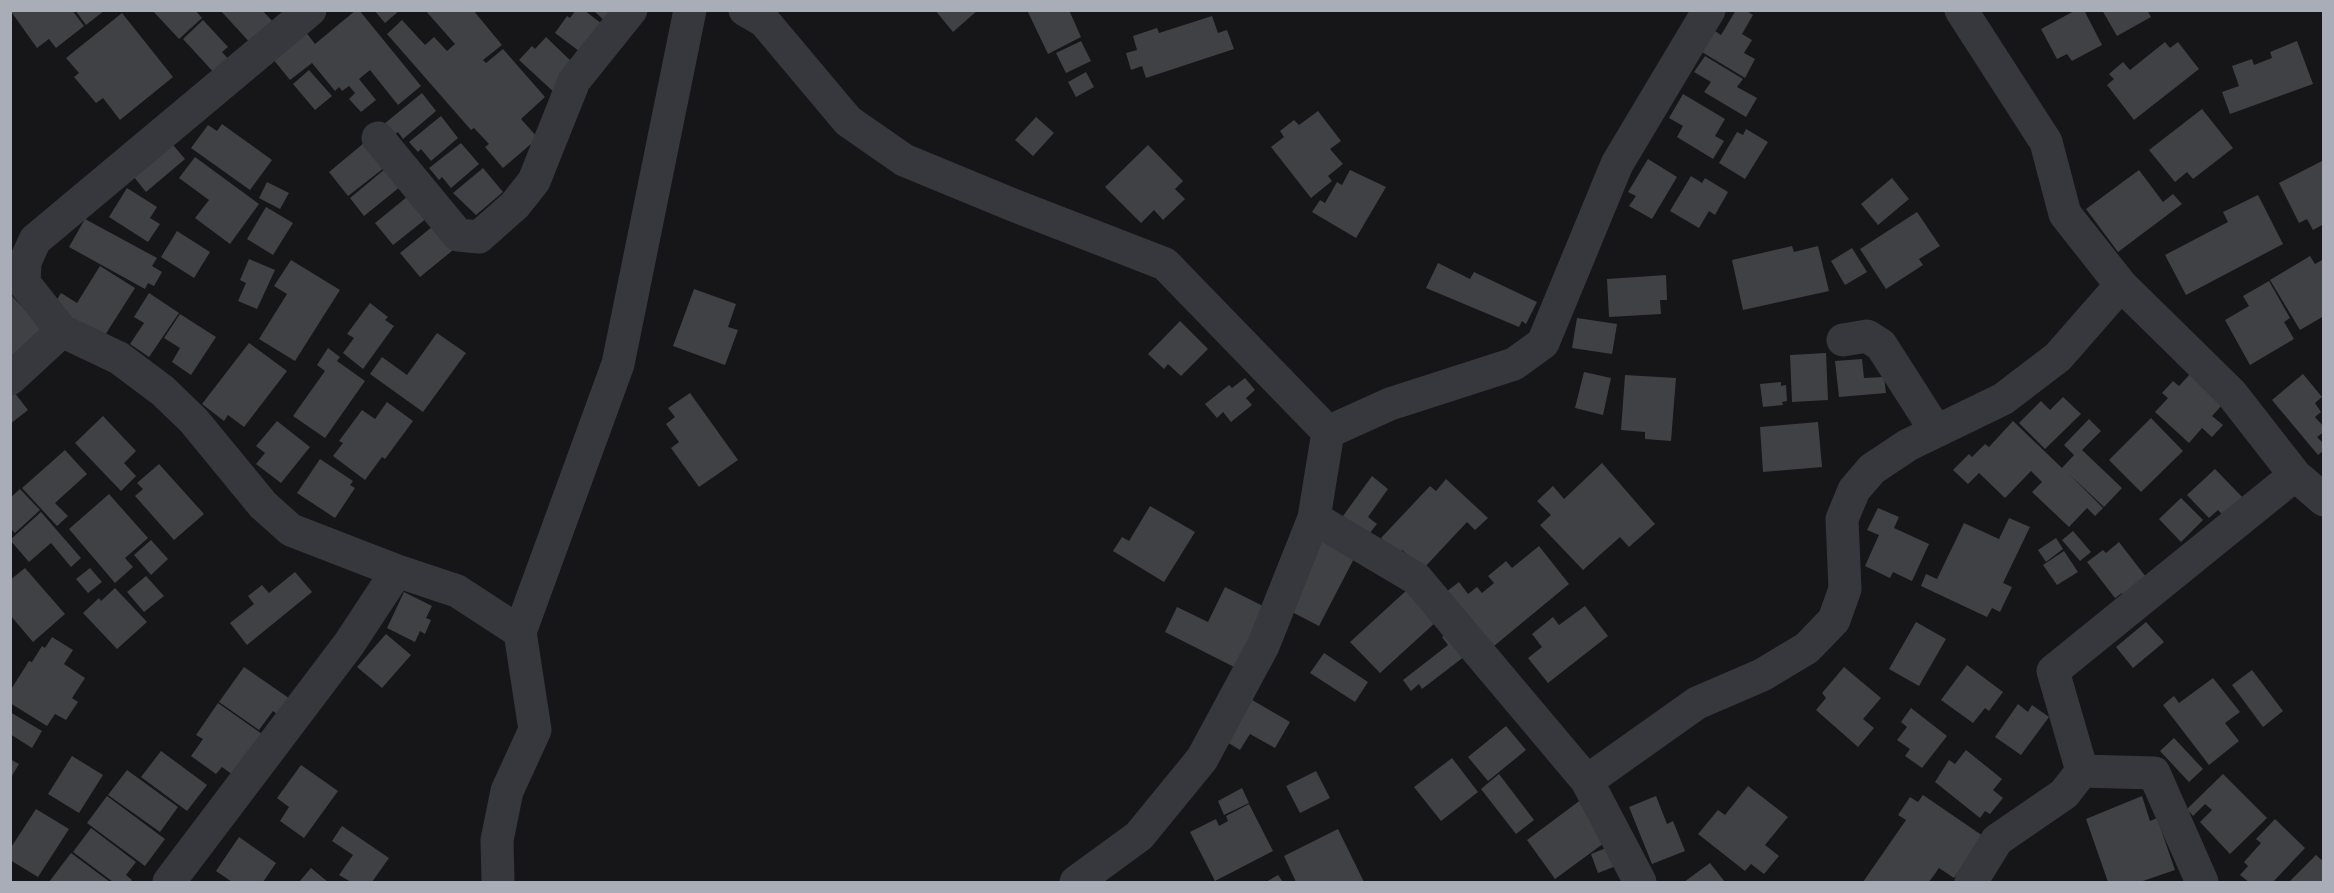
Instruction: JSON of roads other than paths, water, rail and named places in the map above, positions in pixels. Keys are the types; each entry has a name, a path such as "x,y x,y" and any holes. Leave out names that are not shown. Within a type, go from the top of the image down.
{"street":[{"path":"310,10 35,240 25,262 24,283 62,331 119,358 163,391 194,421 263,505 291,530 397,571 457,591 520,632"},
{"path":"378,138 458,236 479,237 515,205 534,181 574,81 632,10"},
{"path":"498,882 497,840 507,791 535,730 520,632 618,364 690,10"},
{"path":"1328,432 1390,404 1514,364 1543,343 1617,164 1709,10"},
{"path":"1961,10 2046,142 2065,214 2121,285 2231,393 2295,475 2324,500"},
{"path":"758,14 848,121 904,160 1165,264 1328,432"},
{"path":"1587,781 1697,703 1762,675 1807,648 1834,620 1845,589 1842,519 1854,490 1872,469 1908,445 2003,399 2058,357 2121,285"},
{"path":"10,379 62,331"},
{"path":"1844,340 1867,336 1881,345 1936,431"},
{"path":"1076,882 1139,836 1202,759 1263,646 1314,518 1328,432"},
{"path":"2082,771 2053,671 2295,475"},
{"path":"1314,518 1418,579 1587,781 1640,882"},
{"path":"169,882 350,644 397,571"},
{"path":"1971,882 1997,840 2064,794 2082,771"},
{"path":"2082,771 2154,773 2202,882"}]}
